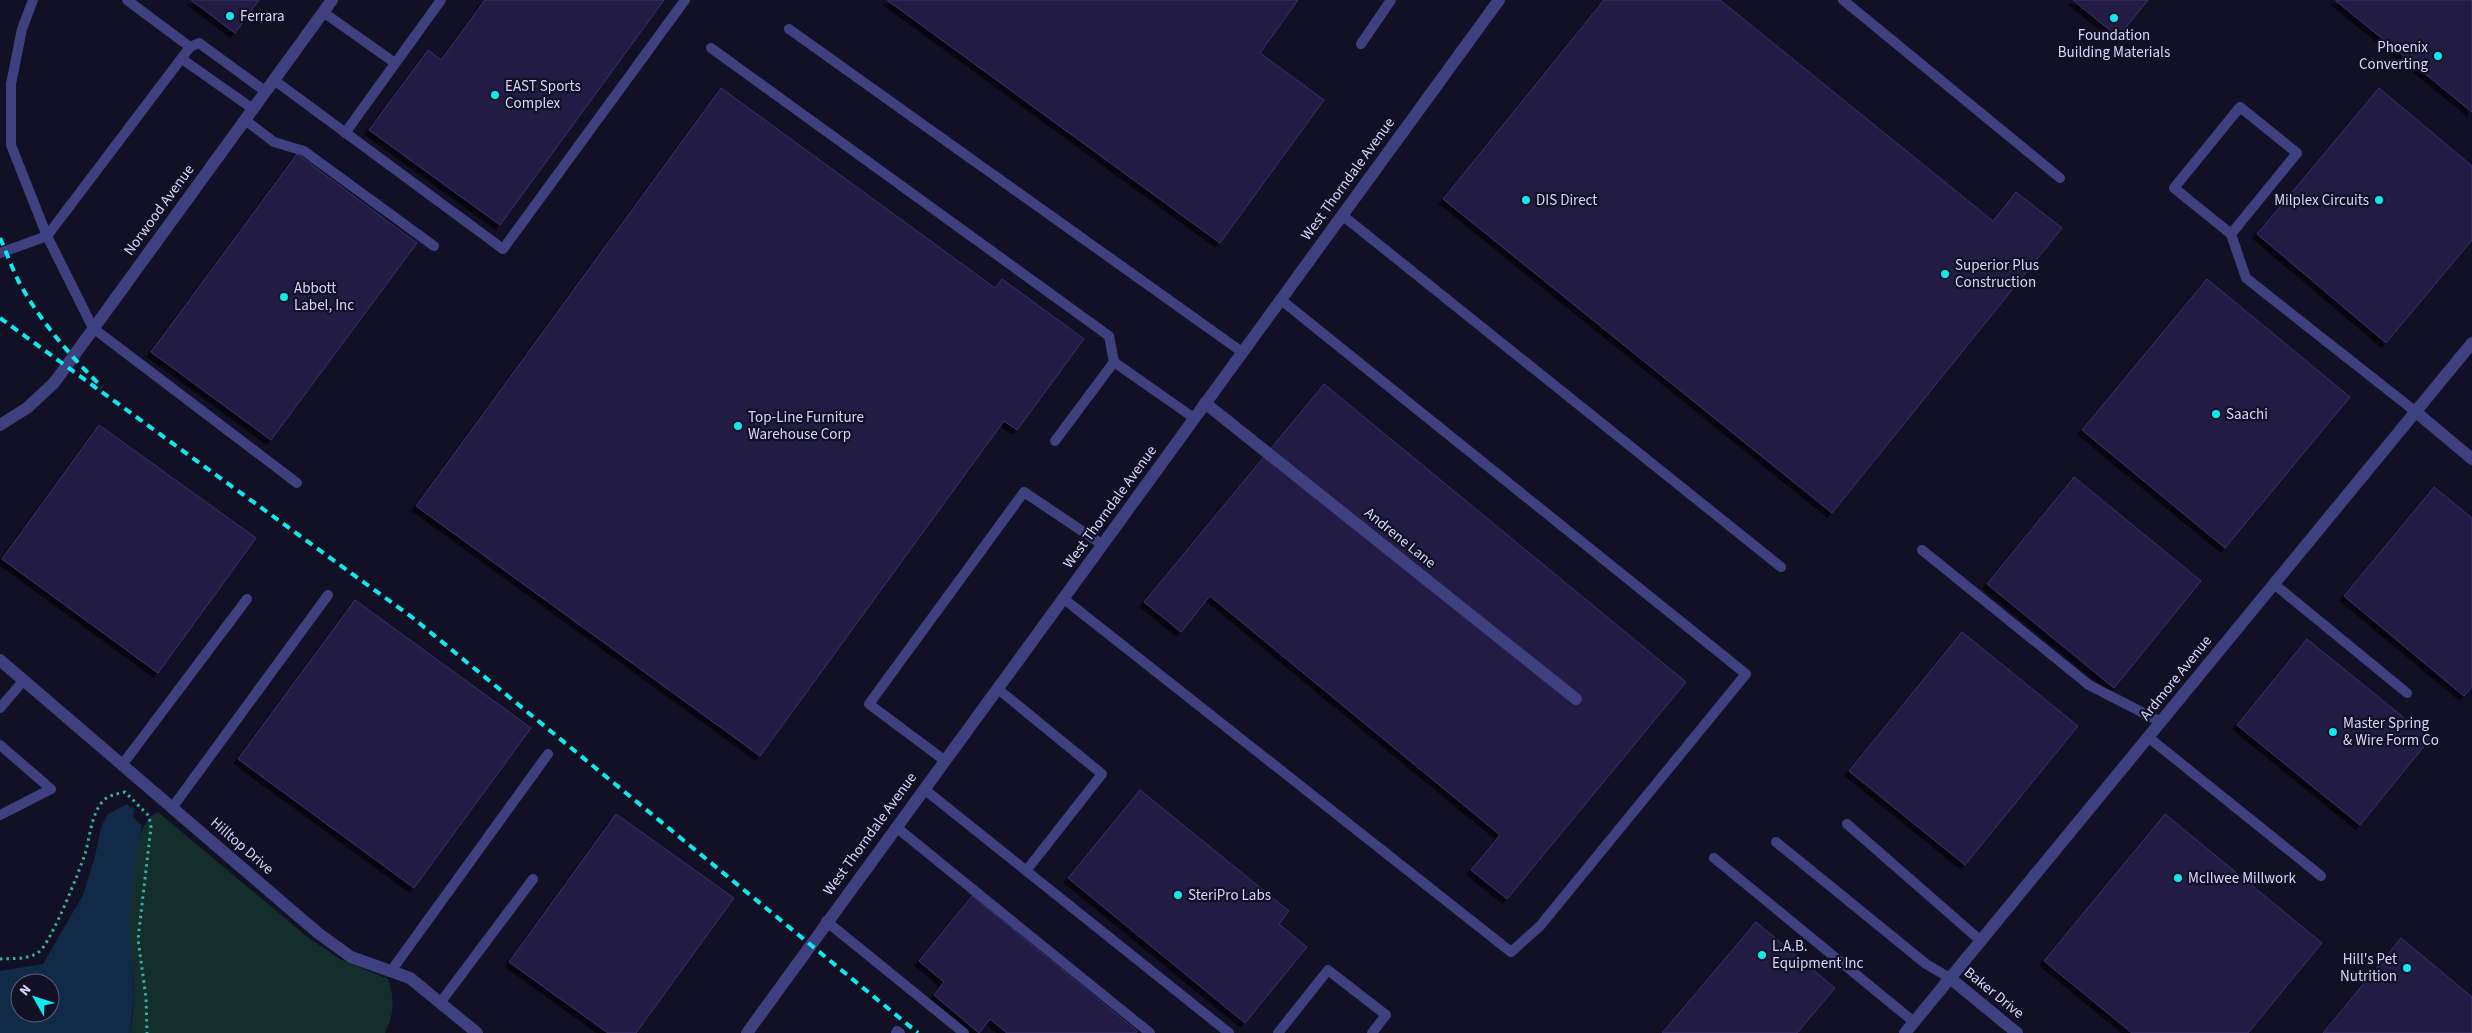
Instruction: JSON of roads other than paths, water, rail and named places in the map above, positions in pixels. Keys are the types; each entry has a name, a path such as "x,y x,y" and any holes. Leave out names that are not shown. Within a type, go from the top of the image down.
{"street":[{"name":"Norwood Avenue","path":"0,425 28,408 54,383 332,0"},
{"name":"West Thorndale Avenue","path":"747,1033 826,921 1064,599 1280,299 1499,0"},
{"name":"Ardmore Avenue","path":"1905,1033 2472,344"},
{"name":"Andrene Lane","path":"1205,403 1576,699"},
{"path":"2416,412 2472,459"},
{"name":"Hilltop Drive","path":"0,660 318,933 351,956 410,978 477,1033"},
{"name":"Baker Drive","path":"1950,978 2017,1033"}],"lane":[{"path":"33,0 22,29 11,84 11,145 47,236 93,328 297,483"},
{"path":"127,0 190,47"},
{"path":"345,133 441,0"},
{"path":"274,80 503,249 685,0"},
{"path":"1361,44 1391,0"},
{"path":"1843,0 2060,178"},
{"path":"323,12 395,63"},
{"path":"789,29 1242,352"},
{"path":"0,253 47,236 190,47 199,42 265,92"},
{"path":"711,48 1109,336 1114,362 1194,418"},
{"path":"182,58 253,109"},
{"path":"2231,234 2297,153 2240,107 2174,188 2231,234 2246,278 2416,412"},
{"path":"245,120 274,142 304,151 434,246"},
{"path":"1342,214 1781,567"},
{"path":"1064,599 1511,952 1540,926 1746,674 1280,299"},
{"path":"1055,441 1114,362"},
{"path":"944,760 869,704 1024,492 1103,545"},
{"path":"1922,550 2089,685 2161,722"},
{"path":"2274,584 2407,693"},
{"path":"172,808 328,595"},
{"path":"122,765 246,599"},
{"path":"0,708 24,680"},
{"path":"998,689 1102,774 1026,871"},
{"path":"2148,737 2321,876"},
{"path":"0,745 52,789 0,816"},
{"path":"391,971 548,754"},
{"path":"924,789 1229,1033"},
{"path":"1847,824 1981,940"},
{"path":"896,827 1150,1033"},
{"path":"1776,842 1926,964 1950,978"},
{"path":"1714,858 1914,1022"},
{"path":"440,1003 533,878"},
{"path":"826,921 964,1033"},
{"path":"1278,1033 1328,970 1386,1015 1372,1033"},
{"path":"896,1033 897,1031 900,1033"}],"water":[{"path":"127,804 134,810 133,817 142,826 133,874 129,924 134,994 130,1033 0,1033 0,971 43,964 83,895 95,856 101,827 108,814"}],"railway":[{"path":"0,238 17,278 37,312 79,364 102,387"},
{"path":"0,318 413,618 918,1033"}],"place":[{"name":"Ferrara","path":"230,16"},
{"name":"Foundation Building Materials","path":"2114,18"},
{"name":"Phoenix Converting","path":"2438,56"},
{"name":"EAST Sports Complex","path":"495,95"},
{"name":"DIS Direct","path":"1526,200"},
{"name":"Milplex Circuits","path":"2379,200"},
{"name":"Superior Plus Construction","path":"1945,274"},
{"name":"Abbott Label, Inc","path":"284,297"},
{"name":"Saachi","path":"2216,414"},
{"name":"Top-Line Furniture Warehouse Corp","path":"738,426"},
{"name":"Master Spring & Wire Form Co","path":"2333,732"},
{"name":"McIlwee Millwork","path":"2178,878"},
{"name":"SteriPro Labs","path":"1178,895"},
{"name":"L.A.B. Equipment Inc","path":"1762,955"},
{"name":"Hill's Pet Nutrition","path":"2407,968"}]}
